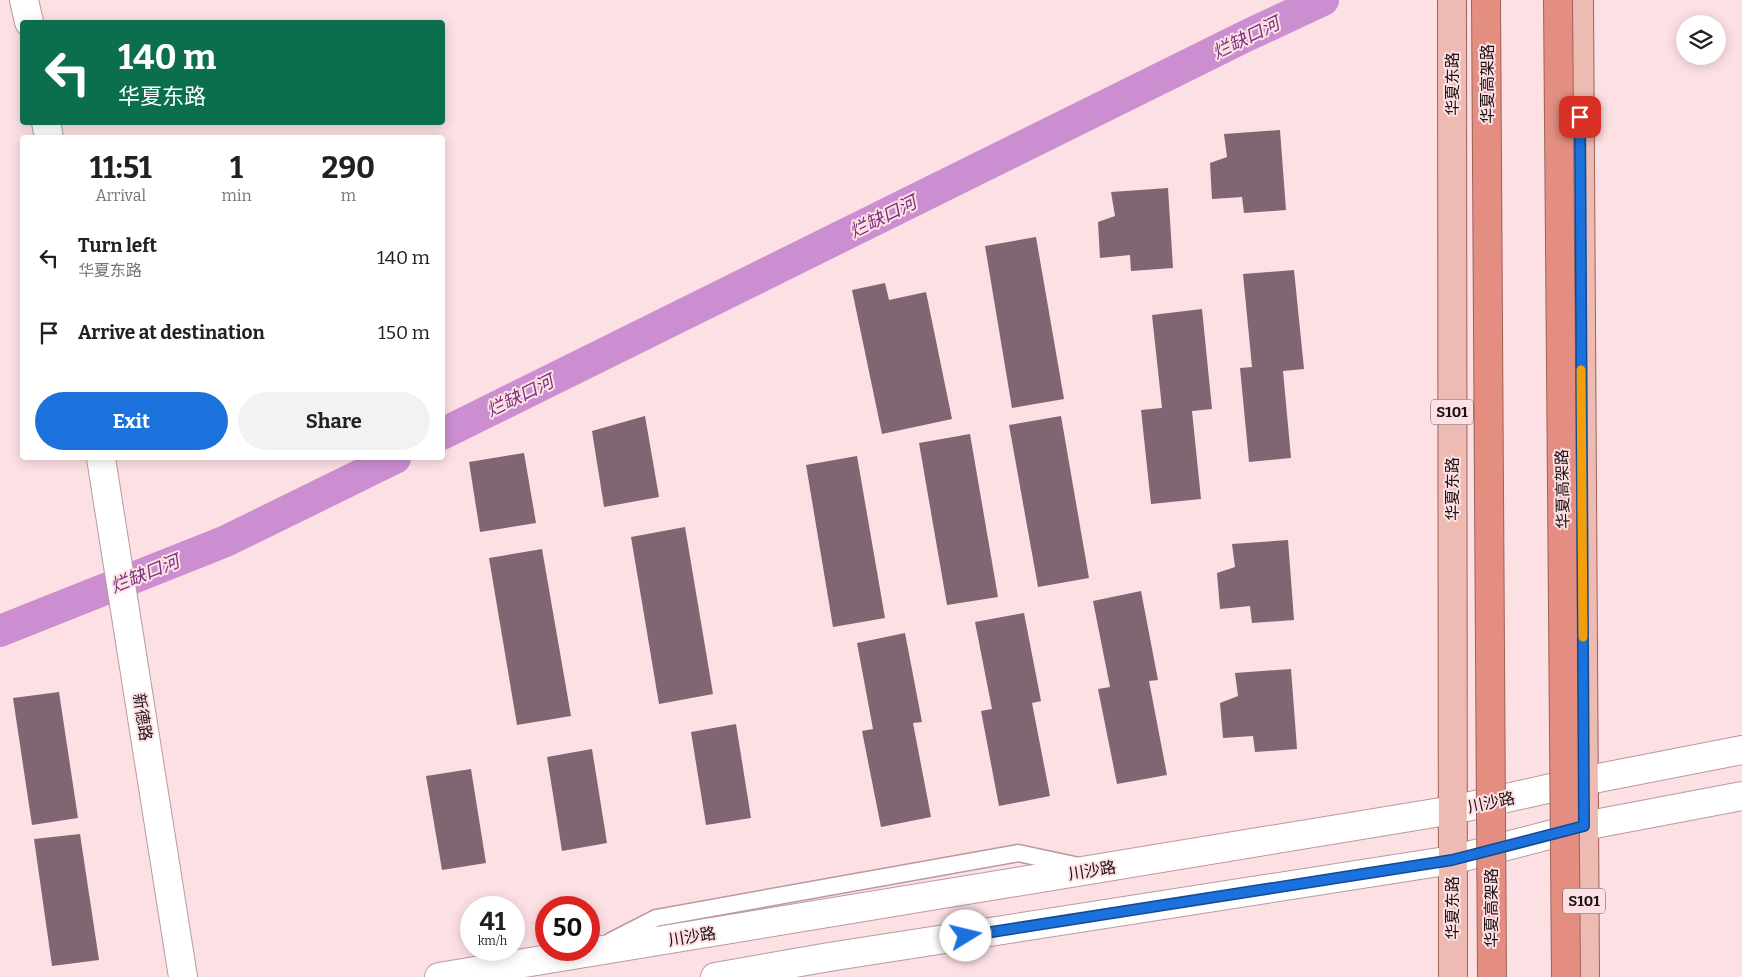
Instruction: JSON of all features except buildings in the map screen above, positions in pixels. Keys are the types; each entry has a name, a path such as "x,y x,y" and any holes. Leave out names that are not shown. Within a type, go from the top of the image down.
{"highway":[{"name":"华夏高架路","path":"1486,0 1492,977"},
{"name":"华夏高架路","path":"1558,0 1566,977"}],"main road":[{"path":"24,0 29,20"},
{"name":"S101","path":"1579,0 1585,977"},
{"name":"华夏东路","path":"1452,7 1452,977"},
{"name":"新德路","path":"101,460 183,977"},
{"name":"川沙路","path":"439,977 1452,810 1584,781 1742,750"},
{"path":"715,977 829,957 1452,860 1584,826 1742,796"}],"waterway":[{"name":"烂缺口河","path":"445,433 1248,35 1323,0"},
{"name":"烂缺口河","path":"0,631 226,541 391,460"}],"slow traffic":[{"path":"1581,370 1583,637"}],"route":[{"path":"966,936 1452,860 1584,826 1580,117"}]}
